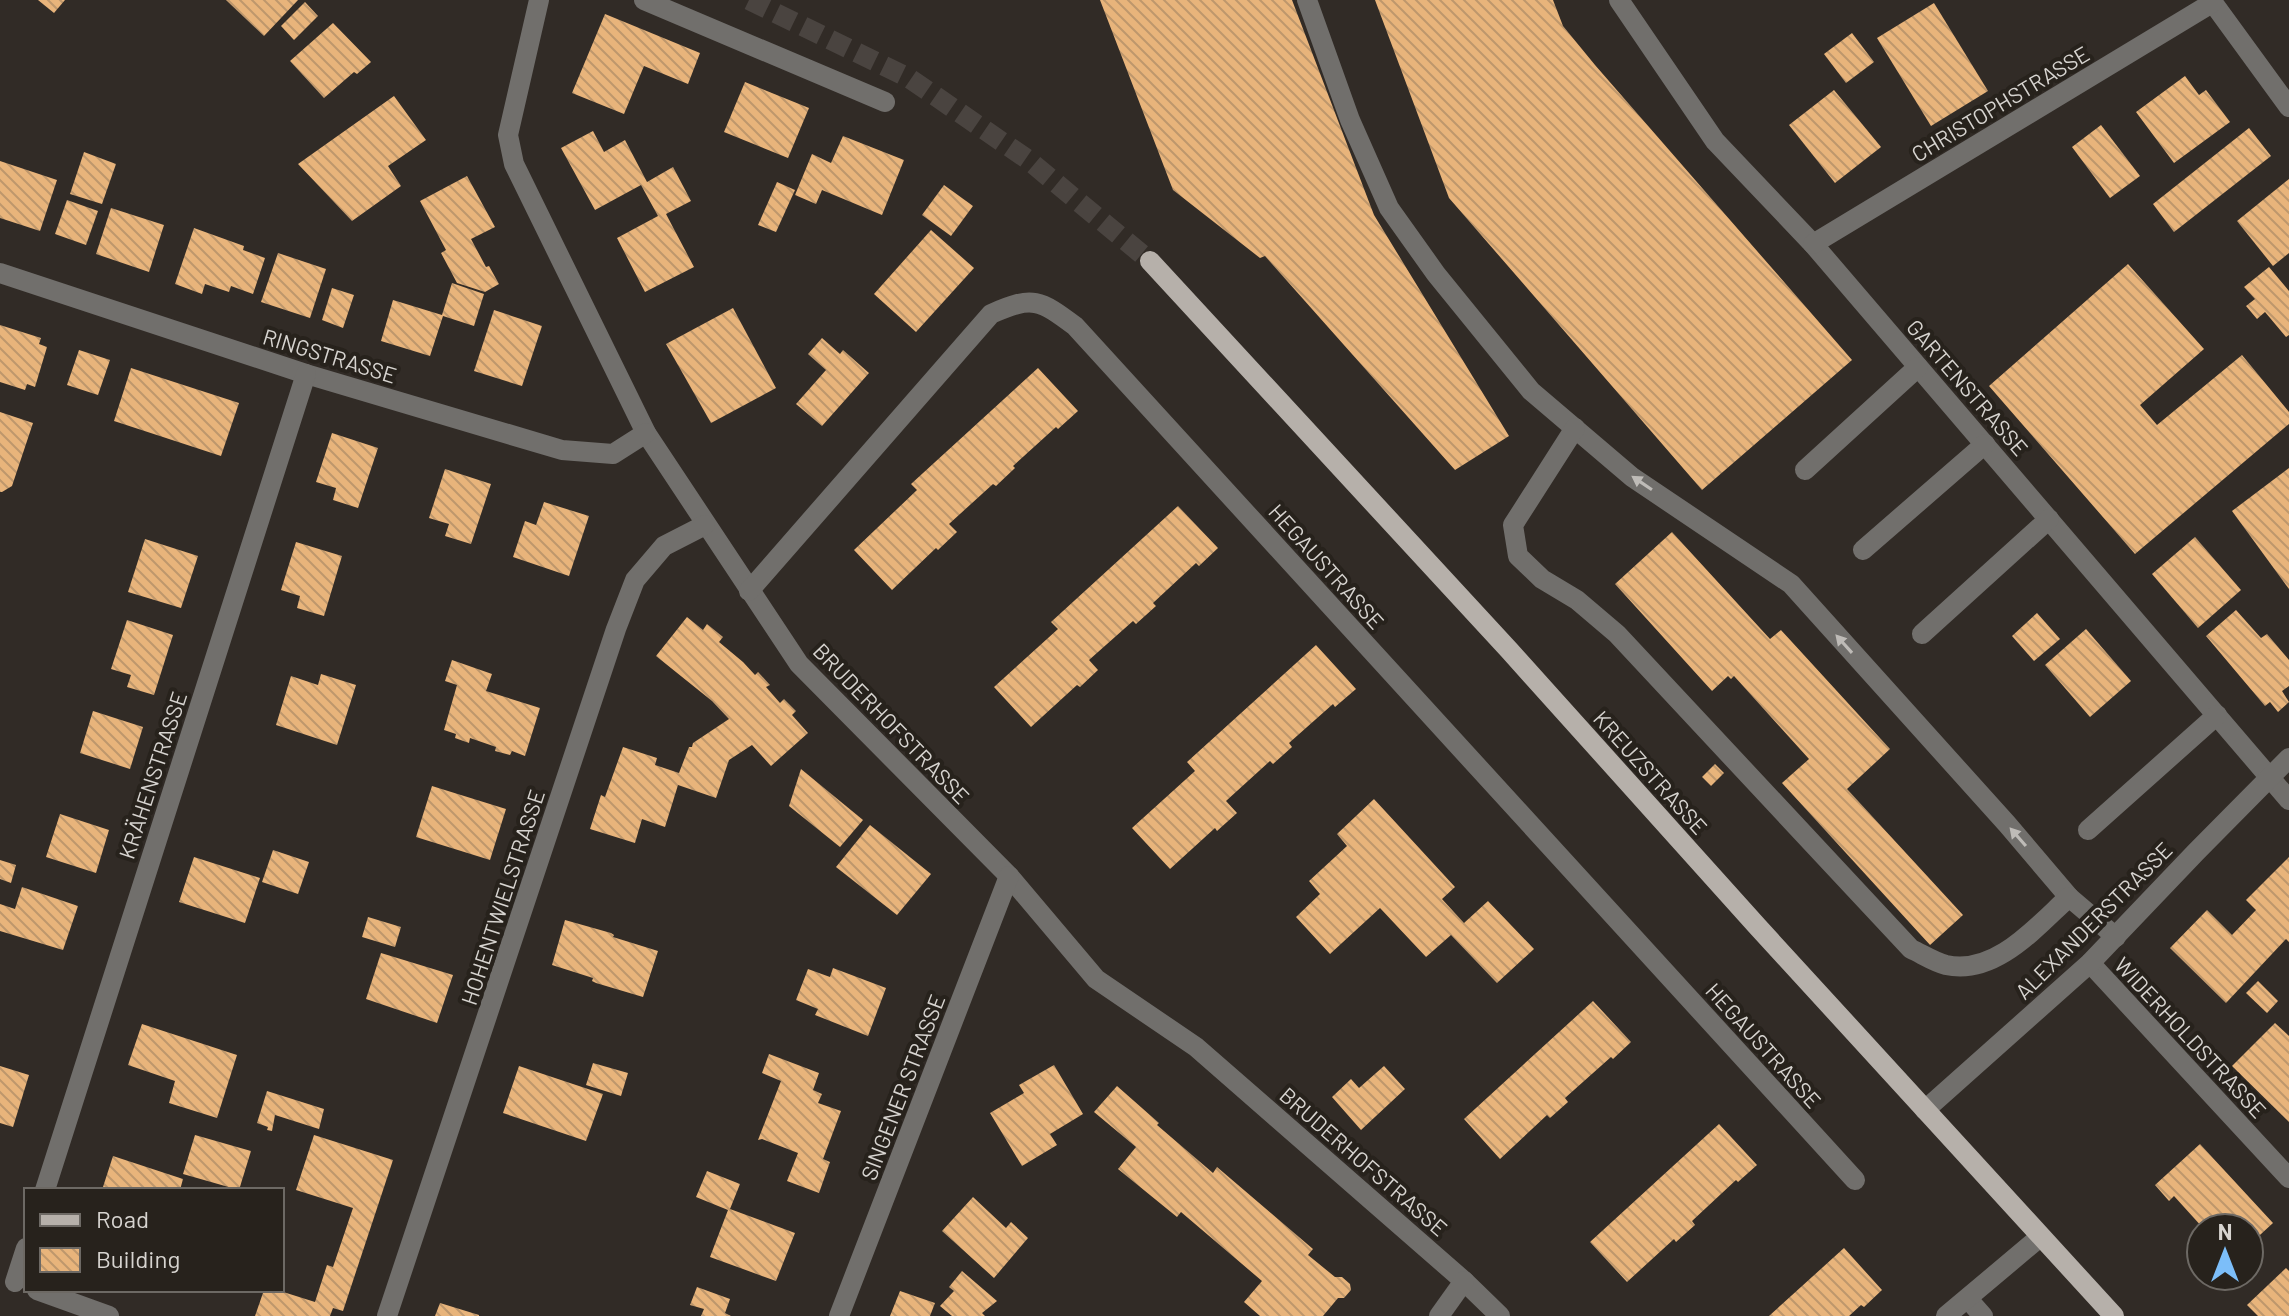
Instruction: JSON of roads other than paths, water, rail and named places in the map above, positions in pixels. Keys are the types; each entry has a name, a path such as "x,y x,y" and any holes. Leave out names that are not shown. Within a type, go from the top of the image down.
{"main road":[{"name":"KREUZSTRASSE","path":"1150,261 1509,650 2114,1316"}],"street":[{"name":"BRUDERHOFSTRASSE","path":"539,0 508,135 514,164 646,433 799,664 1009,876 1096,979 1196,1047 1500,1316"},
{"path":"644,0 885,102"},
{"path":"1307,0 1350,120 1389,208 1436,274 1531,391 1632,477 1791,584 2069,897 2116,937"},
{"name":"GARTENSTRASSE","path":"1619,0 1715,141 1813,244 2289,800"},
{"path":"2211,1 2289,107"},
{"name":"CHRISTOPHSTRASSE","path":"1813,244 2211,1"},
{"name":"RINGSTRASSE","path":"0,273 306,374 562,450 613,454 646,433"},
{"name":"HEGAUSTRASSE","path":"749,591 991,314 1018,302 1047,305 1075,326 1855,1180"},
{"path":"1805,470 1918,367"},
{"name":"KRÄHENSTRASSE","path":"46,1188 306,374"},
{"path":"1575,428 1513,525 1518,556 1542,579 1577,600 1617,634 1911,949 1945,965 1975,967 2007,951 2069,897"},
{"path":"1863,550 1985,444"},
{"path":"1922,634 2049,519"},
{"name":"HOHENTWIELSTRASSE","path":"387,1316 635,580 664,546 705,525"},
{"path":"2088,830 2217,715"},
{"name":"ALEXANDERSTRASSE","path":"1925,1110 2090,963 2289,758"},
{"name":"SINGENER STRASSE","path":"839,1316 1009,876"},
{"name":"WIDERHOLDSTRASSE","path":"2090,963 2289,1178"},
{"path":"1946,1316 2040,1237"},
{"path":"14,1281 24,1254"},
{"path":"1439,1316 1464,1281"},
{"path":"43,1292 109,1316"},
{"path":"1968,1299 1983,1316"}],"tunnel":[{"path":"749,0 909,78 1027,159 1150,261"}]}
